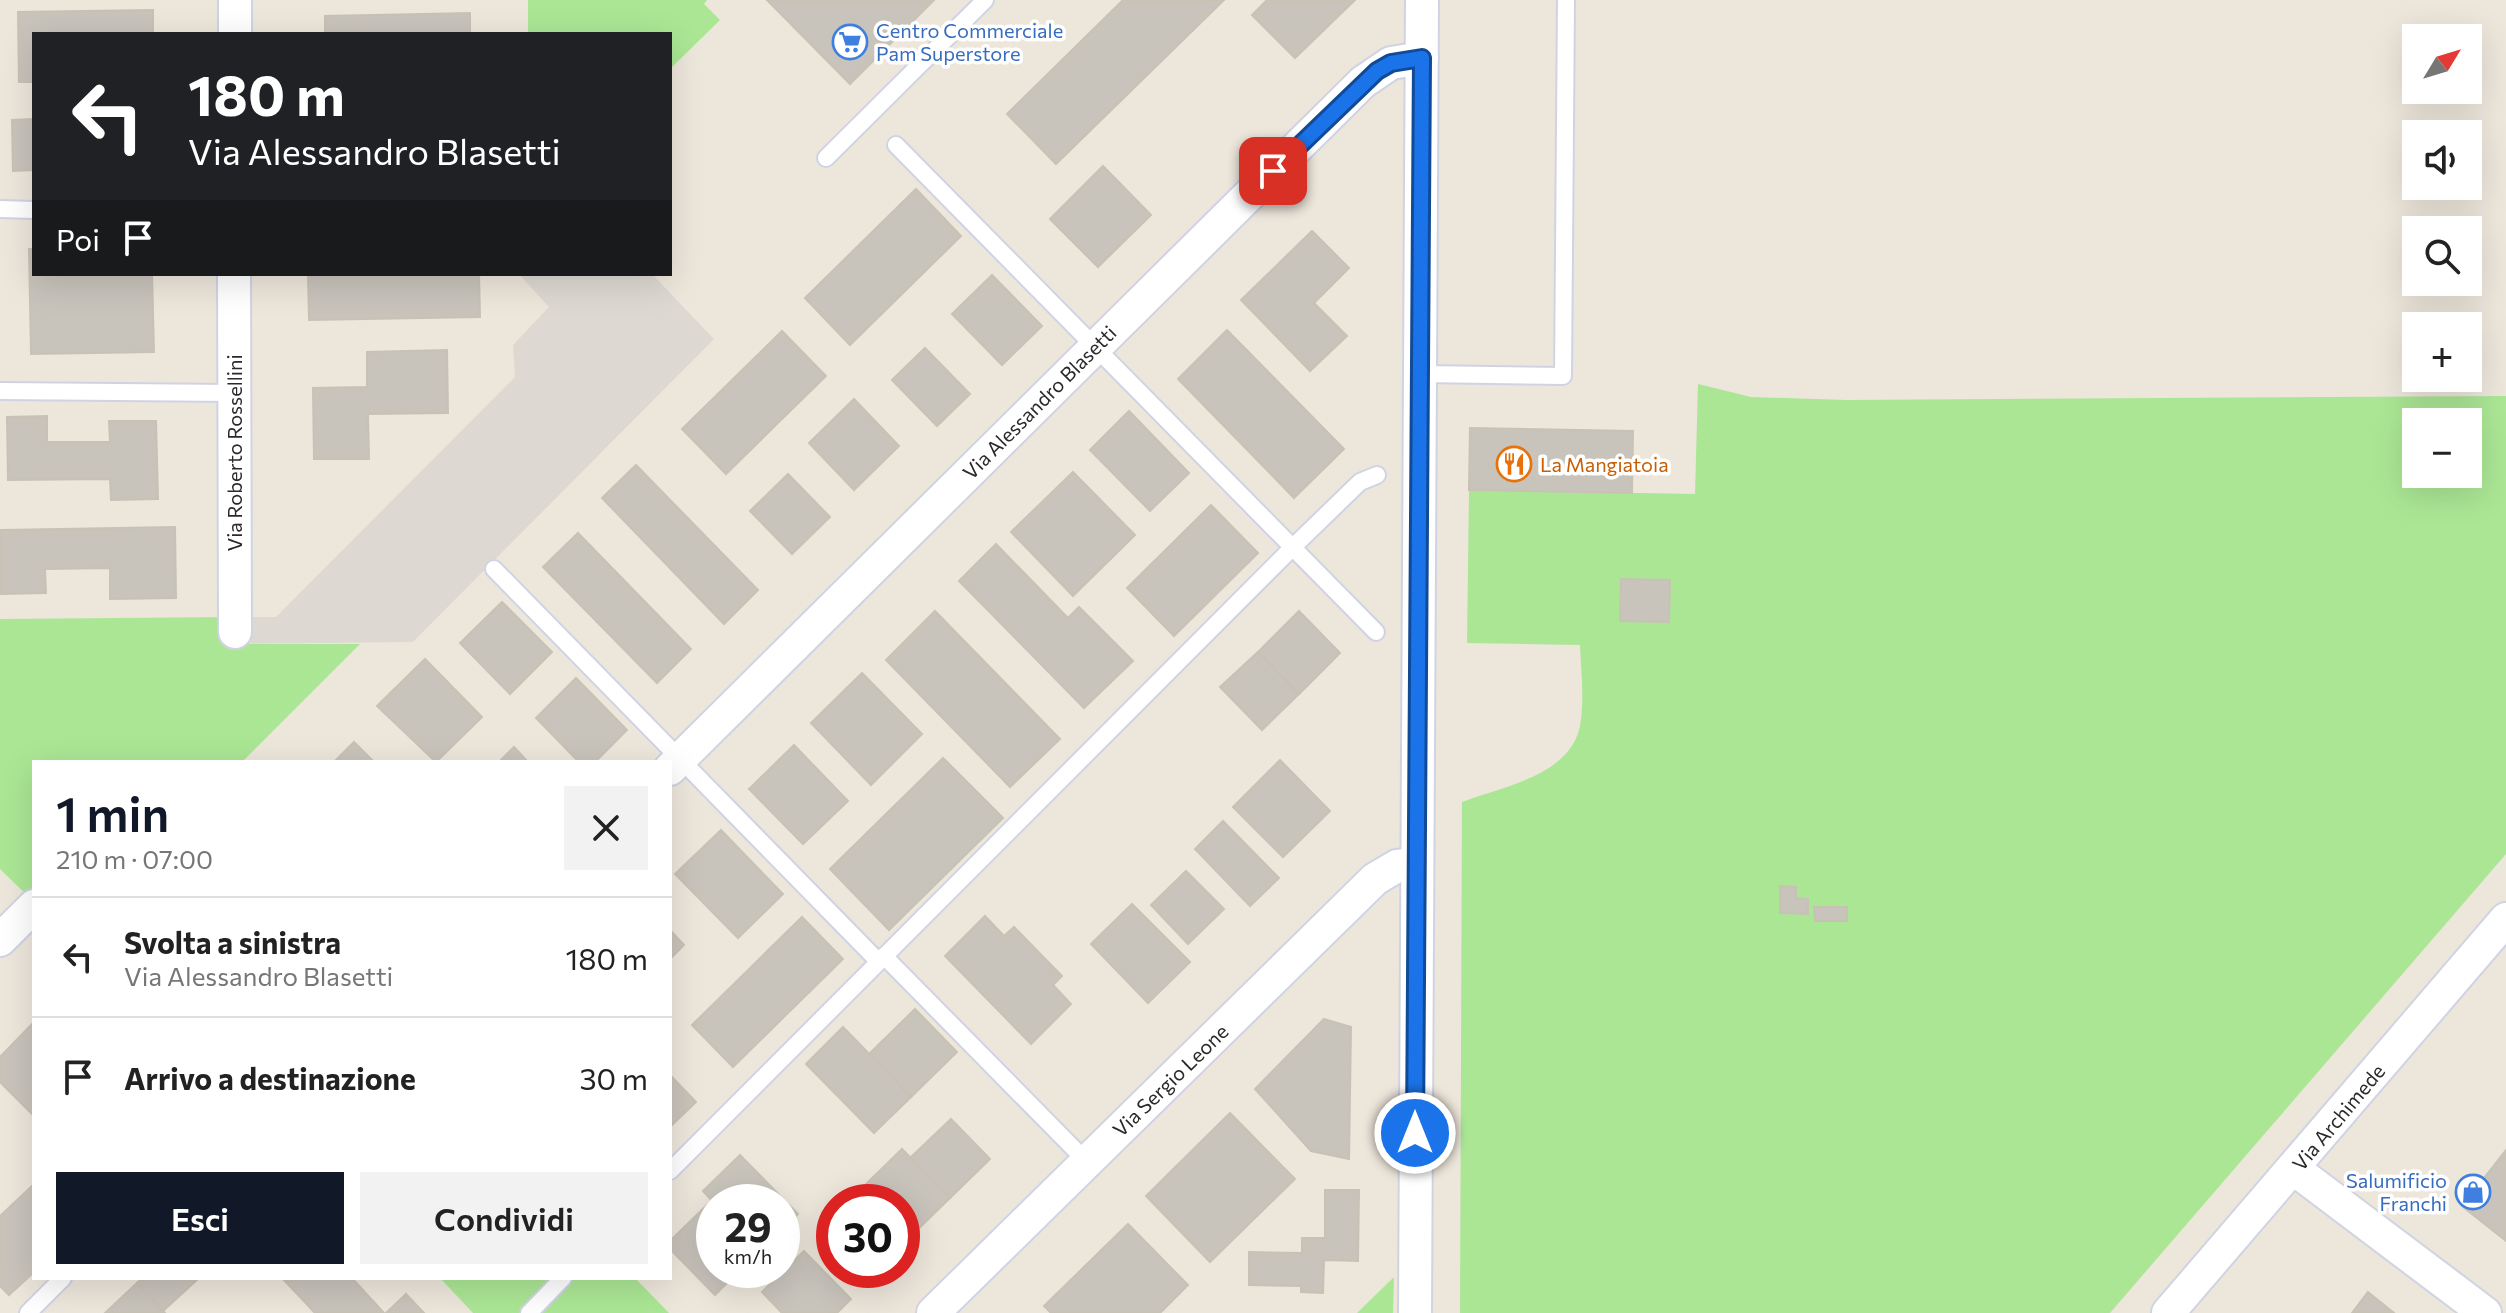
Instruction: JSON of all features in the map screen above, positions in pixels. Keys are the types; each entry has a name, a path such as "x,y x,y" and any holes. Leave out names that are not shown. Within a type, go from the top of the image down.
{"street":[{"path":"235,0 235,32"},
{"path":"1415,1313 1422,0"},
{"name":"Via Alessandro Blasetti","path":"675,764 1363,82 1391,63 1422,58"},
{"name":"Via Roberto Rossellini","path":"234,276 235,632"},
{"name":"Via Sergio Leone","path":"933,1313 1375,879 1397,866 1416,864"},
{"path":"0,940 32,908"},
{"name":"Via Archimede","path":"2168,1313 2506,919"},
{"path":"2294,1169 2485,1313"}],"lane":[{"path":"826,158 985,0"},
{"path":"1420,374 1563,376 1566,0"},
{"path":"896,145 1376,632"},
{"path":"0,209 32,210"},
{"path":"0,391 234,393"},
{"path":"672,1169 1293,547 1360,482 1377,475"},
{"path":"494,569 671,760"},
{"path":"675,764 881,958 1087,1162"},
{"path":"28,1313 61,1280"},
{"path":"529,1313 561,1280"}],"green space":[{"path":"528,0 707,0 704,4 720,20 672,67 672,32 528,32"},
{"path":"1698,384 1751,397 1846,400 2506,396 2506,854 2110,1313 1460,1313 1462,802 1535,776 1552,766 1576,738 1582,701 1580,645 1467,643 1469,490 1695,494"},
{"path":"235,617 235,644 360,644 244,760 32,760 32,900 0,869 0,619"},
{"path":"1394,1277 1393,1313 1357,1313"},
{"path":"442,1280 637,1280 669,1313 473,1313"}],"shaded area":[{"path":"521,276 654,276 714,339 413,642 234,644 235,617 276,617 515,377 513,345 549,307"}],"building":[{"name":"Centro Commerciale Pam Superstore","path":"767,0 934,0 850,84"},
{"path":"1123,0 1224,0 1056,164 1007,114"},
{"path":"1267,0 1355,0 1295,58 1252,15"},
{"path":"153,10 153,32 32,32 32,82 19,82 18,12"},
{"path":"470,13 470,32 325,32 325,16"},
{"path":"32,119 32,170 13,171 12,120"},
{"path":"1103,166 1151,215 1098,267 1050,219"},
{"path":"916,189 961,236 850,345 805,298"},
{"path":"1312,231 1349,268 1314,303 1347,336 1310,371 1241,300"},
{"path":"29,249 32,249 32,276 152,276 154,352 31,354"},
{"path":"992,275 1042,326 1002,365 952,314"},
{"path":"308,276 479,276 480,317 309,320"},
{"path":"1227,330 1344,449 1294,498 1178,379"},
{"path":"782,331 826,376 726,474 682,429"},
{"path":"925,348 970,394 937,426 892,380"},
{"path":"447,350 448,413 368,414 369,459 314,459 313,388 367,387 367,352"},
{"path":"854,399 899,446 854,490 809,443"},
{"path":"1129,411 1189,473 1150,511 1090,450"},
{"path":"47,416 47,442 110,442 109,421 156,421 158,499 111,500 110,479 8,480 7,417"},
{"path":"1470,428 1633,431 1632,493 1469,490"},
{"path":"636,465 758,590 724,624 602,498"},
{"path":"1073,472 1135,535 1073,596 1011,532"},
{"path":"788,474 830,517 792,554 750,511"},
{"path":"1211,505 1258,553 1174,636 1127,588"},
{"path":"175,527 176,598 110,599 110,568 45,569 46,593 0,594 0,530"},
{"path":"578,533 691,649 657,683 543,567"},
{"path":"996,544 1068,618 1079,607 1133,661 1084,708 959,581"},
{"path":"1621,579 1670,580 1669,622 1620,621"},
{"path":"502,602 552,652 510,694 460,643"},
{"path":"935,611 1060,739 1010,787 886,660"},
{"path":"1299,611 1340,653 1299,694 1258,652"},
{"path":"1258,652 1299,694 1262,730 1220,687"},
{"path":"425,659 482,717 438,760 434,760 377,706"},
{"path":"862,673 922,734 871,785 811,723"},
{"path":"576,678 627,730 597,760 577,760 536,718"},
{"path":"354,742 372,760 336,760"},
{"path":"794,745 848,801 803,844 749,789"},
{"path":"514,747 526,760 501,760"},
{"path":"943,758 1003,818 889,930 830,869"},
{"path":"1280,760 1330,811 1283,857 1233,807"},
{"path":"1223,821 1279,878 1250,906 1195,849"},
{"path":"721,830 783,894 738,938 675,874"},
{"path":"1186,871 1224,909 1188,944 1151,905"},
{"path":"1780,886 1796,887 1796,898 1808,899 1808,914 1780,913"},
{"path":"1132,904 1190,962 1148,1003 1091,944"},
{"path":"1814,907 1847,907 1847,921 1815,921"},
{"path":"985,916 1004,936 1014,927 1062,976 1053,985 1071,1004 1031,1044 945,956"},
{"path":"802,917 843,959 733,1067 692,1025"},
{"path":"672,932 684,945 672,957"},
{"path":"915,1009 957,1052 911,1097 869,1054"},
{"path":"1324,1019 1351,1027 1349,1159 1311,1151 1255,1089"},
{"path":"32,1024 32,1114 0,1082 0,1057"},
{"path":"843,1027 911,1097 874,1133 806,1064"},
{"path":"672,1077 696,1102 672,1125"},
{"path":"1230,1113 1295,1179 1210,1262 1146,1196"},
{"path":"951,1119 990,1159 950,1198 910,1158"},
{"path":"902,1149 950,1198 920,1227 920,1184 866,1184"},
{"path":"2506,1150 2506,1241 2462,1206"},
{"path":"740,1155 769,1184 710,1184"},
{"path":"32,1186 32,1274 9,1295 0,1286 0,1216"},
{"path":"1325,1190 1359,1190 1358,1261 1324,1260 1323,1293 1301,1292 1301,1286 1249,1285 1249,1252 1302,1253 1302,1238 1325,1238"},
{"path":"696,1216 696,1276 672,1251 672,1239"},
{"path":"1128,1224 1188,1285 1160,1313 1051,1313 1044,1306"},
{"path":"804,1251 816,1263 816,1288 840,1288 851,1299 837,1313 782,1313 762,1292 766,1288 800,1288 800,1255"},
{"path":"140,1280 197,1280 163,1311 137,1283"},
{"path":"284,1280 354,1280 384,1313 315,1313"},
{"path":"137,1283 165,1313 105,1313"},
{"path":"708,1288 722,1288 715,1295"},
{"path":"2368,1292 2394,1313 2352,1313"},
{"path":"406,1294 424,1313 386,1313"}],"place":[{"name":"Centro Commerciale Pam Superstore","path":"850,42"},
{"name":"La Mangiatoia","path":"1514,464"},
{"name":"Salumificio Franchi","path":"2473,1192"}],"route":[{"path":"1273,171 1377,71 1391,63 1422,58 1415,1133"}]}
